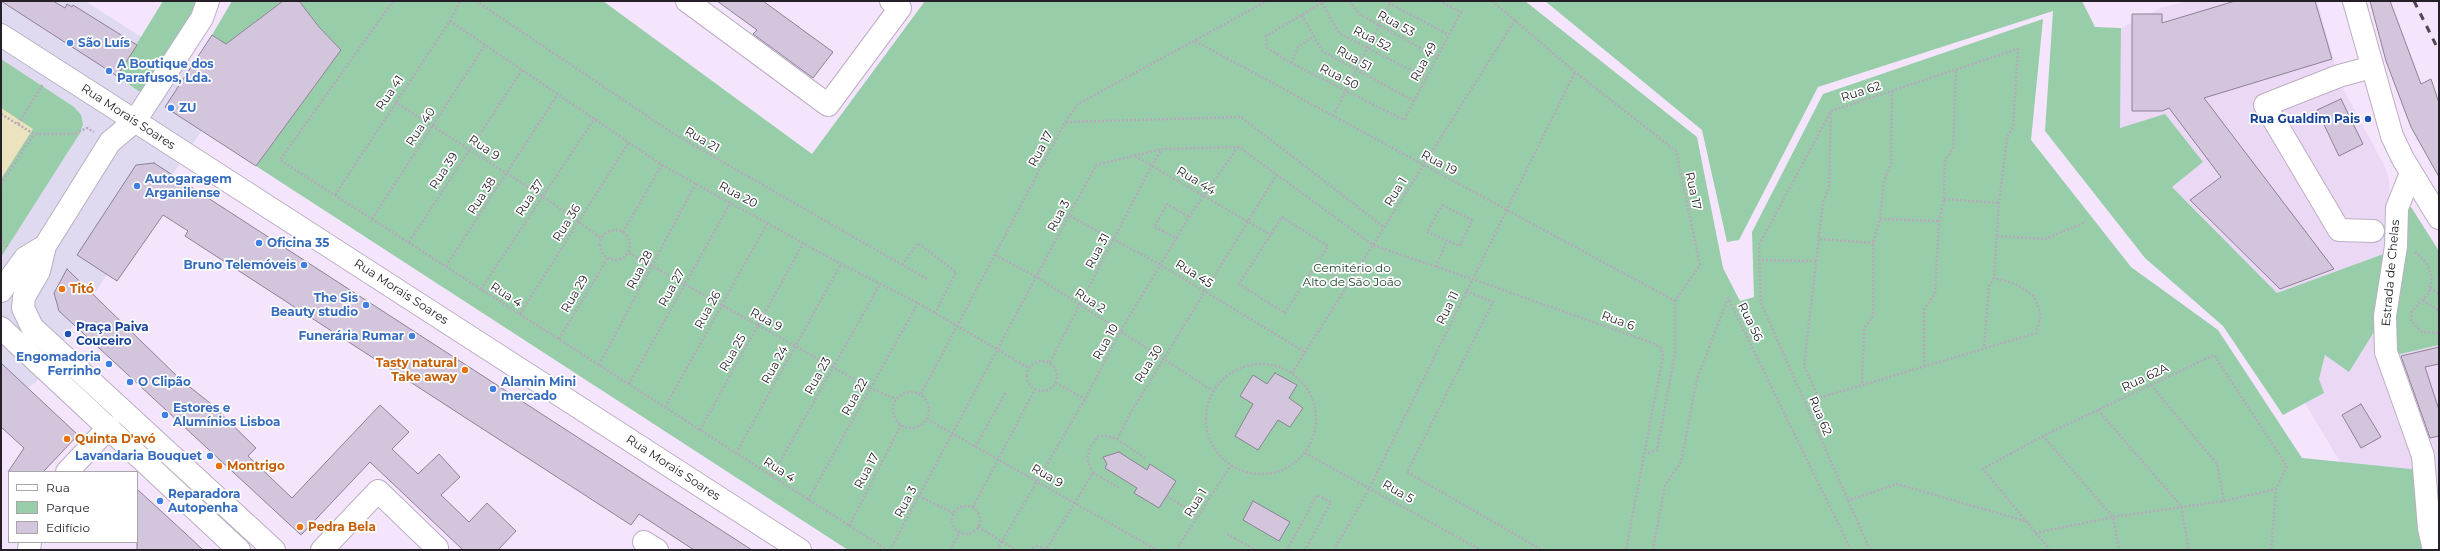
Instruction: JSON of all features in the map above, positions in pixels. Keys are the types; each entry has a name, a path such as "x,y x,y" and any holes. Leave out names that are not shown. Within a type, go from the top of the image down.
{"main road":[{"path":"208,1 202,18 135,121 110,142 45,246 39,271 24,297 23,308 32,326 116,420 239,550"},
{"path":"687,1 828,105 900,8 890,1"},
{"path":"2354,1 2392,136 2439,218"},
{"name":"Rua Morais Soares","path":"1,35 800,550"},
{"path":"2372,67 2339,76 2265,105 2339,230 2373,231"},
{"name":"Estrada de Chelas","path":"2412,173 2397,208 2396,246 2385,316 2386,352 2403,394 2423,456 2428,521 2434,550"},
{"path":"1,291 25,258 45,246"},
{"path":"1,328 274,550"},
{"path":"68,471 116,420"},
{"path":"322,550 378,491 437,548 435,550"}],"path":[{"name":"Rua 4","path":"393,1 280,160 888,550"},
{"name":"Rua 41","path":"335,195 395,102 450,21 460,1"},
{"name":"Rua 21","path":"476,1 674,134 929,280"},
{"name":"Rua 17","path":"921,394 1065,122 1078,104 1267,1"},
{"path":"1302,15 1325,1"},
{"name":"Rua 53","path":"1350,1 1359,14 1437,57"},
{"path":"1385,1 1449,35"},
{"name":"Rua 49","path":"1404,120 1460,12 1439,1"},
{"name":"Rua 17","path":"1492,1 1575,72 1676,151 1700,265 1675,300"},
{"name":"Rua 52","path":"1322,3 1339,33 1426,78"},
{"path":"1333,116 1381,26 1391,3"},
{"name":"Rua 51","path":"1302,15 1322,51 1414,101"},
{"name":"Rua 50","path":"1302,15 1266,36 1267,48 1292,63 1404,120"},
{"name":"Rua 1","path":"1292,373 1515,20"},
{"name":"Rua 20","path":"450,21 595,118 662,165 768,222 841,264 918,303 1029,368"},
{"path":"1292,63 1298,47 1314,36"},
{"name":"Rua 19","path":"1195,41 1675,300"},
{"name":"Rua 40","path":"372,219 485,45"},
{"name":"Rua 62","path":"1870,550 1847,501 1761,303 1758,260 1759,245 1831,111 2018,49 2013,126 2007,138 1999,203 1994,278 1989,286 1984,348"},
{"path":"18,124 53,68"},
{"path":"1924,366 1924,309 1934,294 1939,221 1944,199 1945,160 1953,149 1956,69"},
{"name":"Rua 39","path":"409,242 522,70"},
{"name":"Rua 11","path":"1334,550 1370,487 1575,72"},
{"path":"1862,384 1864,329 1873,316 1873,243 1880,219 1884,181 1891,163 1892,91"},
{"name":"Rua 38","path":"446,266 558,94"},
{"name":"Rua 9","path":"395,102 542,196 601,238"},
{"path":"1831,111 1829,187 1823,202 1820,239 1816,261 1804,366 1819,398 2036,333 2041,315 2034,296 2016,284 1994,278"},
{"path":"1,114 34,134 74,134 87,128 110,142"},
{"path":"1065,122 1241,116 1384,227"},
{"name":"Rua 37","path":"481,289 595,118"},
{"path":"1,184 34,134"},
{"name":"Rua 36","path":"520,314 629,142"},
{"path":"1239,147 1373,245"},
{"name":"Rua 3","path":"888,550 998,351 1096,164 1162,149 1239,147"},
{"name":"Rua 10","path":"997,550 1036,480 1085,399 1120,332 1178,238 1189,217 1239,147"},
{"name":"Rua 31","path":"1050,362 1152,165 1162,149"},
{"name":"Rua 44","path":"1135,156 1271,235"},
{"path":"623,232 662,165"},
{"name":"Rua 30","path":"1117,439 1163,358 1206,292 1277,174"},
{"name":"Rua 28","path":"599,365 696,183"},
{"path":"1944,199 1999,203"},
{"name":"Rua 27","path":"629,384 731,202"},
{"path":"1178,238 1154,227 1167,204 1189,217"},
{"path":"1442,205 1472,220 1460,246 1447,240 1427,232 1442,205"},
{"name":"Rua 45","path":"1070,216 1161,264 1305,352"},
{"path":"1282,217 1328,246 1316,264 1285,313 1239,284 1282,217"},
{"path":"1880,219 1939,221"},
{"name":"Rua 26","path":"665,407 720,305 768,222"},
{"path":"1997,236 2045,239 2086,222"},
{"path":"609,231 623,232 630,241 629,253 621,260 607,259 600,250 601,238 609,231"},
{"path":"1820,239 1873,243"},
{"path":"1436,267 1447,240"},
{"name":"Rua 25","path":"700,430 804,242"},
{"path":"902,265 918,243 956,272 935,313"},
{"name":"Rua 6","path":"1373,245 1655,344 1661,348 1663,356 1626,550"},
{"path":"2413,249 2426,262 2430,269 2430,288 2423,300 2412,311 2412,321 2422,332 2439,333"},
{"name":"Rua 9","path":"629,253 651,267 685,284 833,368 870,388 896,399"},
{"name":"Rua 2","path":"995,256 1037,277 1213,391"},
{"name":"Rua 29","path":"559,339 607,259"},
{"path":"1758,260 1816,261"},
{"name":"Rua 24","path":"736,453 841,264"},
{"path":"1316,264 1348,284"},
{"name":"Rua 23","path":"772,476 880,284"},
{"path":"2430,288 2439,294"},
{"path":"1466,291 1493,302 1407,472 1542,550"},
{"name":"Rua 56","path":"1653,550 1665,485 1681,462 1697,380 1728,298 1851,550"},
{"path":"1645,454 1657,450 1675,353 1675,300"},
{"path":"2423,300 2439,311"},
{"name":"Rua 22","path":"808,500 918,303"},
{"name":"Rua 62A","path":"2050,550 2035,533 2029,522 1983,469 2043,436 2214,356 2287,466 2276,489 2271,550"},
{"path":"1037,361 1050,362 1057,371 1056,383 1048,390 1035,389 1028,380 1029,368 1037,361"},
{"path":"1248,365 1271,365 1292,373 1308,389 1315,410 1314,432 1304,453 1289,466 1270,473 1250,473 1231,466 1215,451 1207,432 1206,411 1213,391 1228,374 1248,365"},
{"path":"1056,383 1085,399"},
{"path":"2152,385 2217,464 2224,500"},
{"path":"973,507 1035,389"},
{"path":"905,392 921,394 930,408 924,424 913,428 901,425 897,422 892,410 896,399 905,392"},
{"path":"975,447 1006,392"},
{"path":"2098,410 2181,506 2189,550"},
{"name":"Rua 9","path":"927,419 953,432 975,447 1036,480 1156,550"},
{"name":"Rua 17","path":"849,526 901,425"},
{"path":"1119,488 1093,473 1087,459 1090,448 1098,436 1107,436 1117,439 1145,458"},
{"path":"2043,436 2113,517 2119,550"},
{"name":"Rua 5","path":"1304,453 1370,487 1481,550"},
{"name":"Rua 1","path":"1176,550 1231,466"},
{"path":"1029,550 1037,546 1049,549 1074,503 1093,473"},
{"path":"1847,501 1897,484 2029,522"},
{"path":"2035,533 2113,517 2224,500 2276,489"},
{"path":"1286,550 1317,495 1331,502 1305,550"},
{"path":"919,496 953,513"},
{"path":"1167,496 1198,516"},
{"path":"964,506 973,507 979,514 978,527 972,532 960,532 953,526 953,513 964,506"},
{"path":"978,527 1016,550"},
{"path":"950,550 960,532"},
{"path":"1227,534 1256,550"}],"shaded area":[{"path":"1,1 85,1 227,92 36,382 1,406"},
{"path":"2189,1 2317,1 2340,83 2384,165 2389,179 2392,356 2439,345 2439,550 2421,470 2340,462 2305,403 2324,393 2319,379 2325,355 2277,293 2172,187 2202,162 2120,128 2121,28 2163,7"}],"green space":[{"path":"163,1 194,1 198,6 143,94 117,76"},
{"path":"232,1 283,1 226,44 212,35"},
{"name":"Cemitério do Alto de São João","path":"299,1 603,1 812,154 925,1 1525,1 1697,137 1723,268 1740,301 1754,297 1752,232 1823,94 2043,19 2031,140 2131,267 2218,330 2302,458 2421,470 2431,550 848,550 256,166 340,51"},
{"path":"1545,1 2082,1 2095,27 2121,28 2120,128 2165,114 2203,162 2172,187 2277,293 2389,252 2377,327 2349,372 2325,355 2319,379 2324,393 2283,415 2223,326 2145,258 2045,131 2053,11 1818,87 1739,240 1727,242 1702,130"},
{"path":"1,59 74,107 81,115 83,124 80,133 1,257"},
{"path":"2411,207 2439,251 2439,345 2392,356 2407,210"}],"sand":[{"path":"1,108 33,129 1,179"}],"building":[{"path":"1,1 53,1 65,8 67,4 72,7 73,5 137,45 117,76"},
{"path":"283,1 299,1 319,27 341,50 256,166 165,107 212,35 226,44"},
{"path":"717,1 763,1 833,52 813,78 753,34 757,30"},
{"path":"2235,1 2315,1 2332,59 2204,98 2334,269 2280,289 2190,200 2221,177 2169,108 2162,111 2132,111 2132,14 2162,14 2162,23"},
{"path":"2370,1 2390,1 2421,84 2431,79 2439,103 2439,177 2411,127 2386,61"},
{"path":"2341,99 2363,144 2339,156 2317,110"},
{"path":"154,163 752,550 694,550 639,514 631,525 185,236 188,231 163,215 117,281 77,255 136,165"},
{"path":"67,269 181,380 210,403 256,448 248,456 292,498 380,405 409,432 392,449 418,474 439,454 460,477 441,495 469,522 487,503 516,531 498,550 463,550 370,462 301,535 59,311 54,293"},
{"path":"2439,347 2439,364 2425,367 2439,410 2439,436 2430,438 2401,356"},
{"path":"1,363 78,435 44,471 9,471 24,448 1,427"},
{"path":"1275,373 1297,385 1289,398 1303,408 1290,427 1278,420 1258,450 1235,436 1253,404 1240,396 1253,375 1267,384"},
{"path":"2361,404 2381,437 2361,448 2342,415"},
{"path":"1119,452 1147,470 1150,464 1176,481 1159,508 1134,493 1137,488 1105,468 1107,464 1103,457"},
{"path":"138,490 203,550 137,550"},
{"path":"1253,501 1290,522 1279,541 1243,520"}],"railway":[{"path":"2414,1 2439,51"}],"place":[{"name":"São Luís","path":"70,43"},
{"name":"A Boutique dos Parafusos, Lda.","path":"109,71"},
{"name":"ZU","path":"171,108"},
{"name":"Rua Gualdim Pais","path":"2368,119"},
{"name":"Autogaragem Arganilense","path":"137,186"},
{"name":"Oficina 35","path":"259,243"},
{"name":"Bruno Telemóveis","path":"304,265"},
{"name":"Titó","path":"62,289"},
{"name":"The Sis Beauty studio","path":"366,305"},
{"name":"Praça Paiva Couceiro","path":"68,334"},
{"name":"Funerária Rumar","path":"412,336"},
{"name":"Engomadoria Ferrinho","path":"109,364"},
{"name":"Tasty natural Take away","path":"465,370"},
{"name":"O Clipão","path":"130,382"},
{"name":"Alamin Mini mercado","path":"493,389"},
{"name":"Estores e Alumínios Lisboa","path":"165,415"},
{"name":"Quinta D'avó","path":"67,439"},
{"name":"Lavandaria Bouquet","path":"210,456"},
{"name":"Montrigo","path":"219,466"},
{"name":"Reparadora Autopenha","path":"160,501"},
{"name":"Pedra Bela","path":"300,527"}]}
